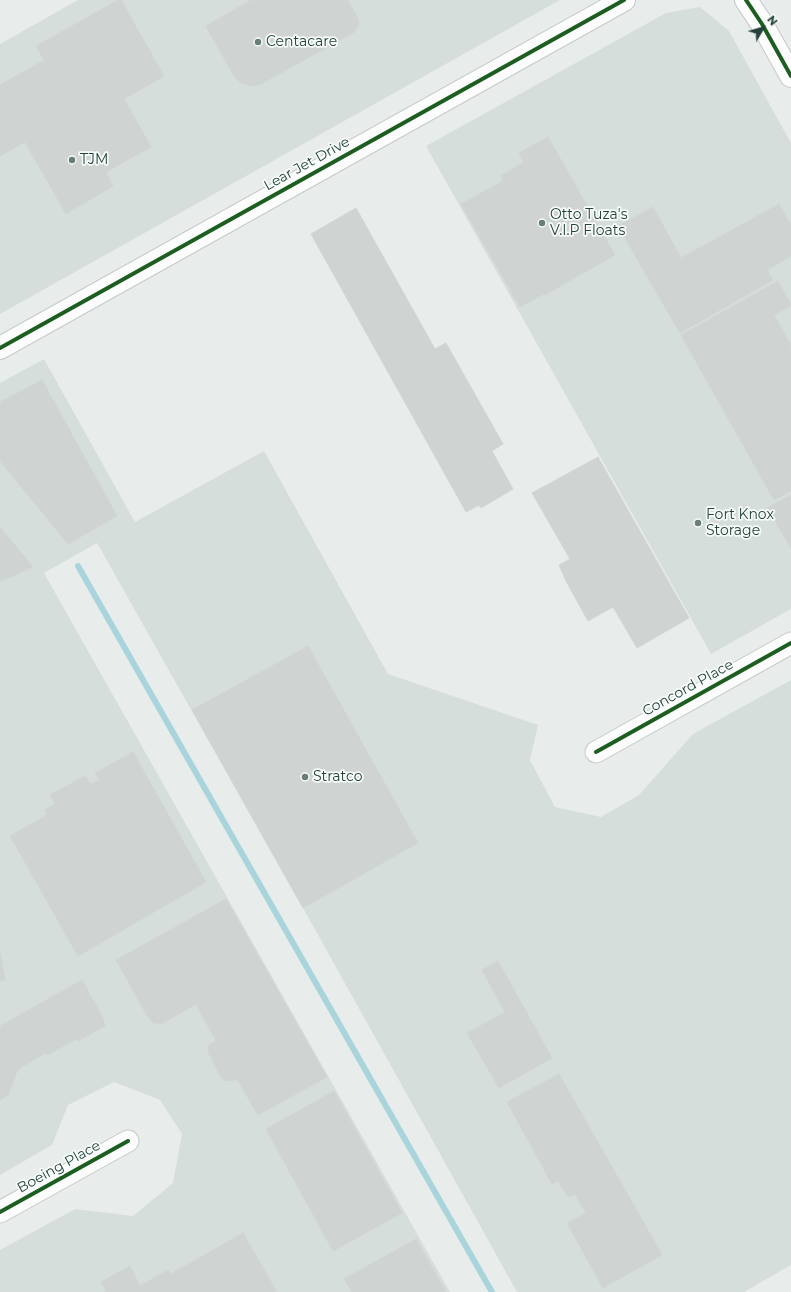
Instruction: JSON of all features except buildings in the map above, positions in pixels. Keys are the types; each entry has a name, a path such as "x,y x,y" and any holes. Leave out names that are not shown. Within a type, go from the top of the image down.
{"street":[{"name":"Lear Jet Drive","path":"0,348 624,0"},
{"path":"746,0 791,76"},
{"name":"Concord Place","path":"596,752 791,643"},
{"name":"Boeing Place","path":"0,1212 128,1141"}],"shaded area":[{"path":"78,0 560,0 0,314 0,44"},
{"path":"700,7 729,31 791,143 791,609 711,654 426,146 666,13"},
{"path":"44,359 135,522 264,451 388,674 538,725 530,760 555,807 601,817 639,795 693,734 791,680 791,1265 744,1292 517,1292 97,543 44,573 450,1292 0,1292 0,1250 75,1209 133,1216 173,1183 182,1134 160,1100 114,1082 68,1105 52,1145 0,1175 0,383"}],"waterway":[{"path":"78,566 492,1292"}],"cycle path":[{"path":"0,348 624,0"},
{"path":"746,0 762,24 791,76"},
{"path":"596,752 791,643"},
{"path":"0,1212 128,1141"}],"place":[{"name":"Centacare","path":"258,42"},
{"name":"TJM","path":"72,160"},
{"name":"Otto Tuza's V.I.P Floats","path":"542,223"},
{"name":"Fort Knox Storage","path":"698,523"},
{"name":"Stratco","path":"305,777"}]}
